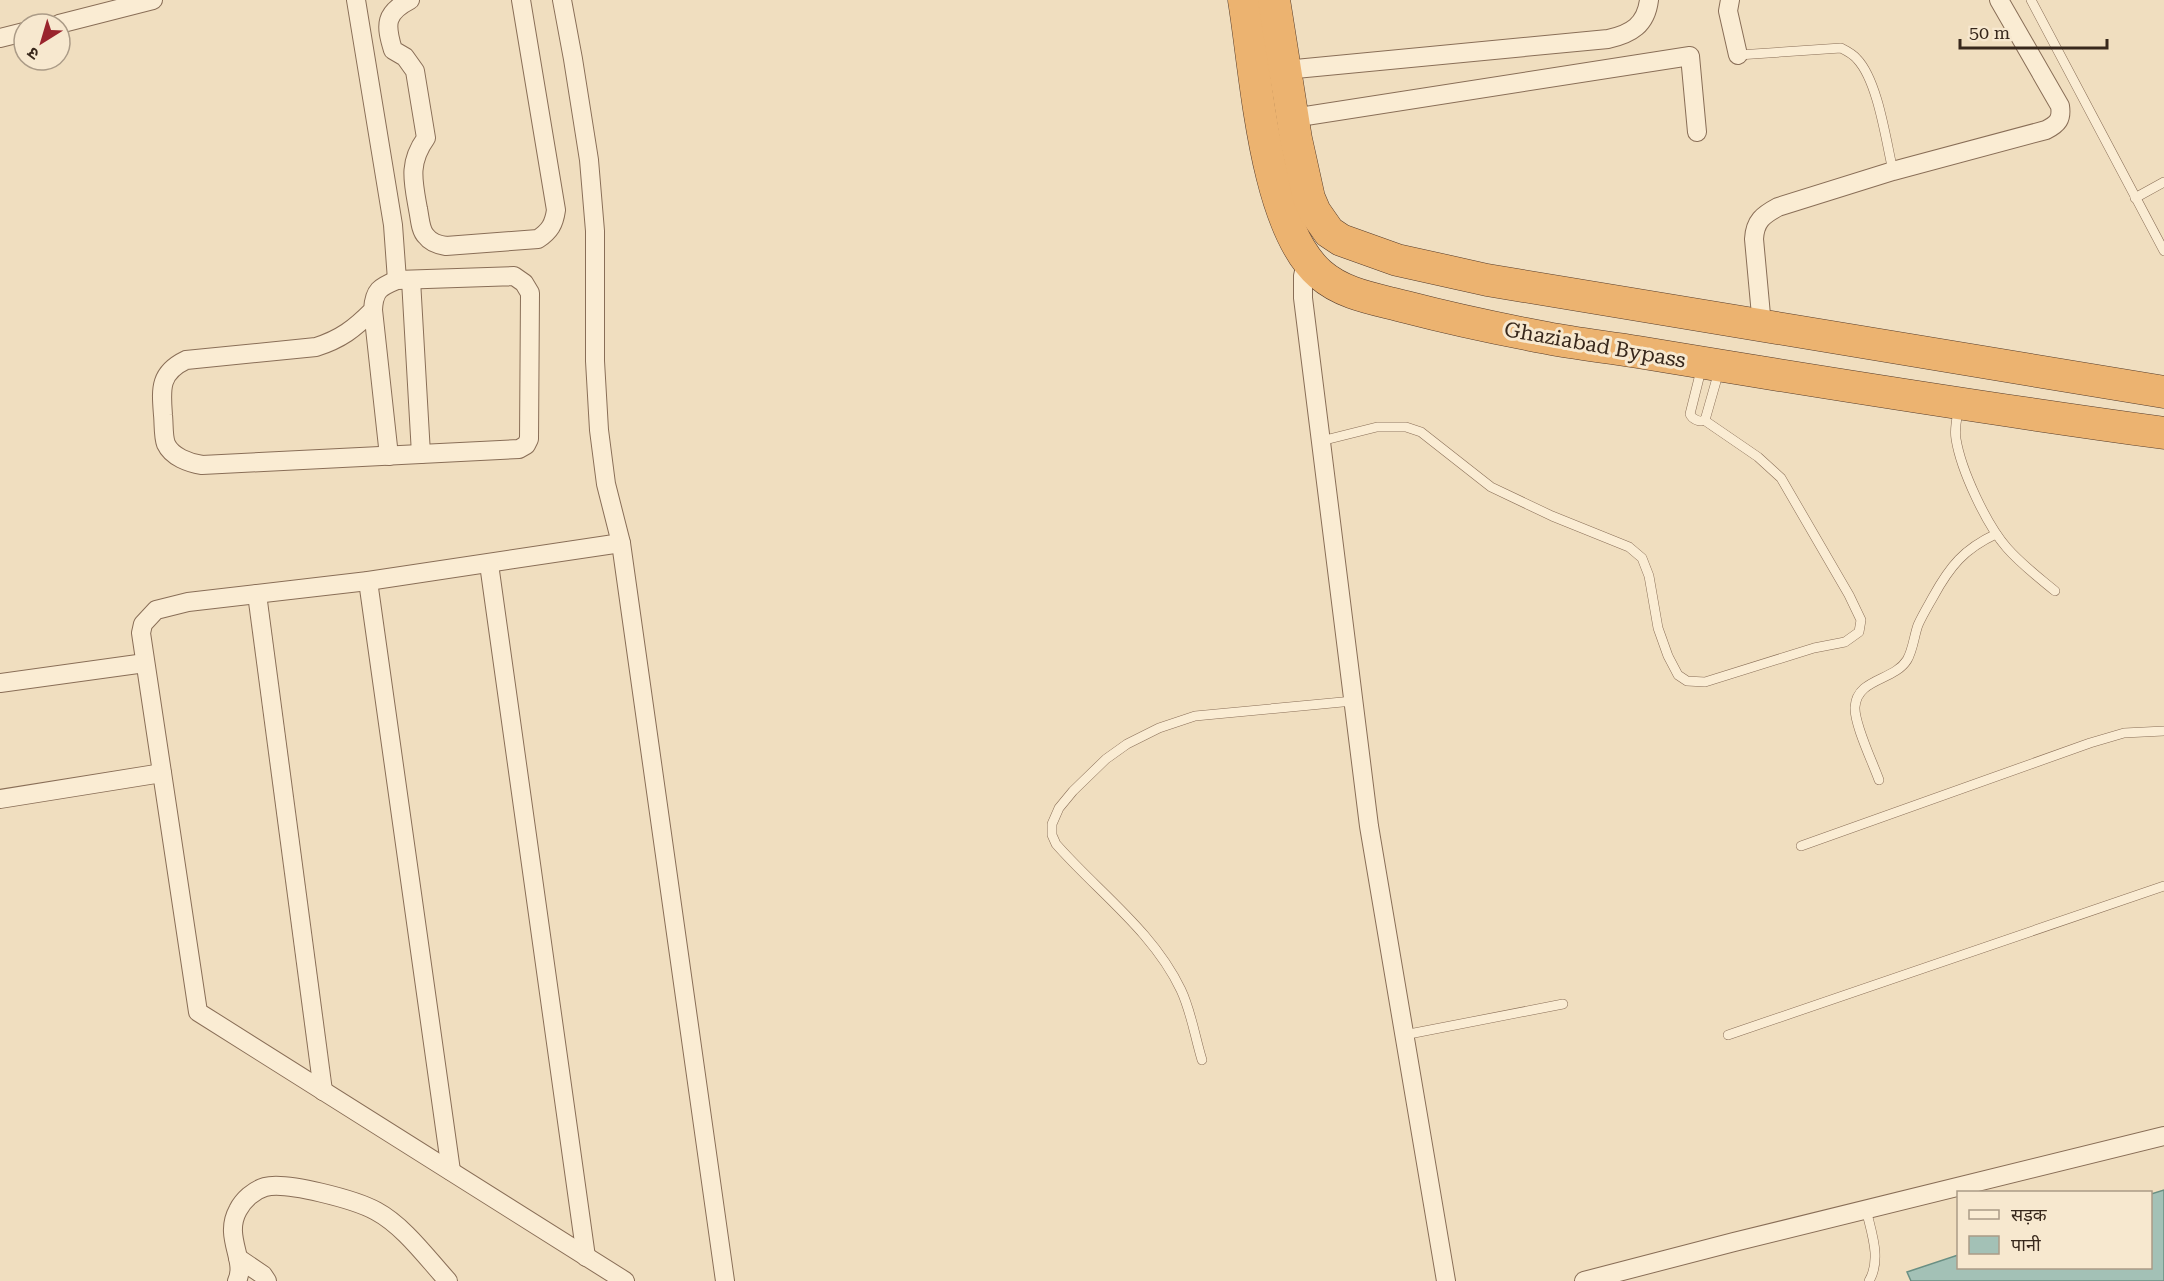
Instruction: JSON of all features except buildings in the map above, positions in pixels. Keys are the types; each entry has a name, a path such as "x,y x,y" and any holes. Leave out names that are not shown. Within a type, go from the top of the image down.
{"highway":[{"name":"Ghaziabad Bypass","path":"1245,0 1268,162 1290,228 1307,260 1321,275 1345,291 1456,319 1549,339 1960,405 2164,433"},
{"path":"1274,0 1293,118 1309,198 1315,212 1329,232 1341,240 1397,260 1487,280 2164,392"},
{"path":"1602,347 1610,301"},
{"path":"1659,356 1665,310"}],"street":[{"path":"72,21 153,0"},
{"path":"356,0 404,280 421,454"},
{"path":"410,0 396,7 388,19 388,35 393,50 405,57 415,71 426,138 417,151 412,175 421,225 425,236 435,244 446,246 538,239 554,223 556,210 521,0"},
{"path":"562,0 589,160 595,231 595,361 599,430 606,484 621,543 725,1281"},
{"path":"1285,70 1608,39 1627,34 1644,18 1649,0"},
{"path":"1730,0 1728,11 1738,55"},
{"path":"1762,326 1755,226 1763,215 1778,207 1893,171 2046,130 2056,125 2060,119 2060,106 1999,0"},
{"path":"1293,118 1690,56 1697,132"},
{"path":"1307,260 1303,276 1303,298 1369,826 1446,1281"},
{"path":"373,310 354,329 335,341 316,347 186,360 174,366 161,385 164,428 167,445 176,455 189,463 202,465 389,456 519,449 526,445 529,439 530,293 514,276 404,280 381,286 374,298 373,310 389,456"},
{"path":"621,543 489,564 188,602 156,610 143,624 141,633 198,1012 625,1281"},
{"path":"489,564 586,1257"},
{"path":"368,580 451,1171"},
{"path":"257,594 323,1091"},
{"path":"0,683 145,663"},
{"path":"0,799 162,773"},
{"path":"1584,1281 2164,1136"},
{"path":"237,1281 240,1274 232,1240 238,1211 250,1195 264,1187 284,1185 347,1200 376,1211 406,1234 448,1281"},
{"path":"238,1258 267,1281"}],"lane":[{"path":"2031,0 2164,251"},
{"path":"1738,55 1841,48 1856,57 1868,73 1893,171"},
{"path":"2135,198 2164,182"},
{"path":"1704,420 1712,365"},
{"path":"1321,441 1377,427 1406,427 1421,432 1491,487 1552,516 1629,547 1642,558 1649,576 1658,628 1678,675 1687,681 1705,682 1814,648 1845,642 1858,632 1861,620 1849,595 1781,478 1758,457 1704,420 1694,419 1690,414 1712,365"},
{"path":"1960,405 1956,420 1956,438 1960,455 1985,514 1996,534 2020,562 2055,591"},
{"path":"1879,780 1856,718 1855,706 1858,696 1864,687 1887,677 1906,660 1919,624 1952,565 1980,542 1996,534"},
{"path":"1202,1060 1181,990 1164,962 1137,927 1056,844 1052,835 1052,824 1059,808 1073,791 1106,759 1127,744 1159,728 1195,716 1353,701"},
{"path":"1801,846 2090,743 2124,733 2164,731"},
{"path":"1728,1035 2164,886"},
{"path":"1404,1035 1563,1004"},
{"path":"1866,1209 1876,1250 1873,1274 1869,1281"}],"water":[{"path":"2164,1190 2164,1281 1911,1281 1907,1272 1957,1255 1957,1269 2152,1269 2152,1194"}]}
